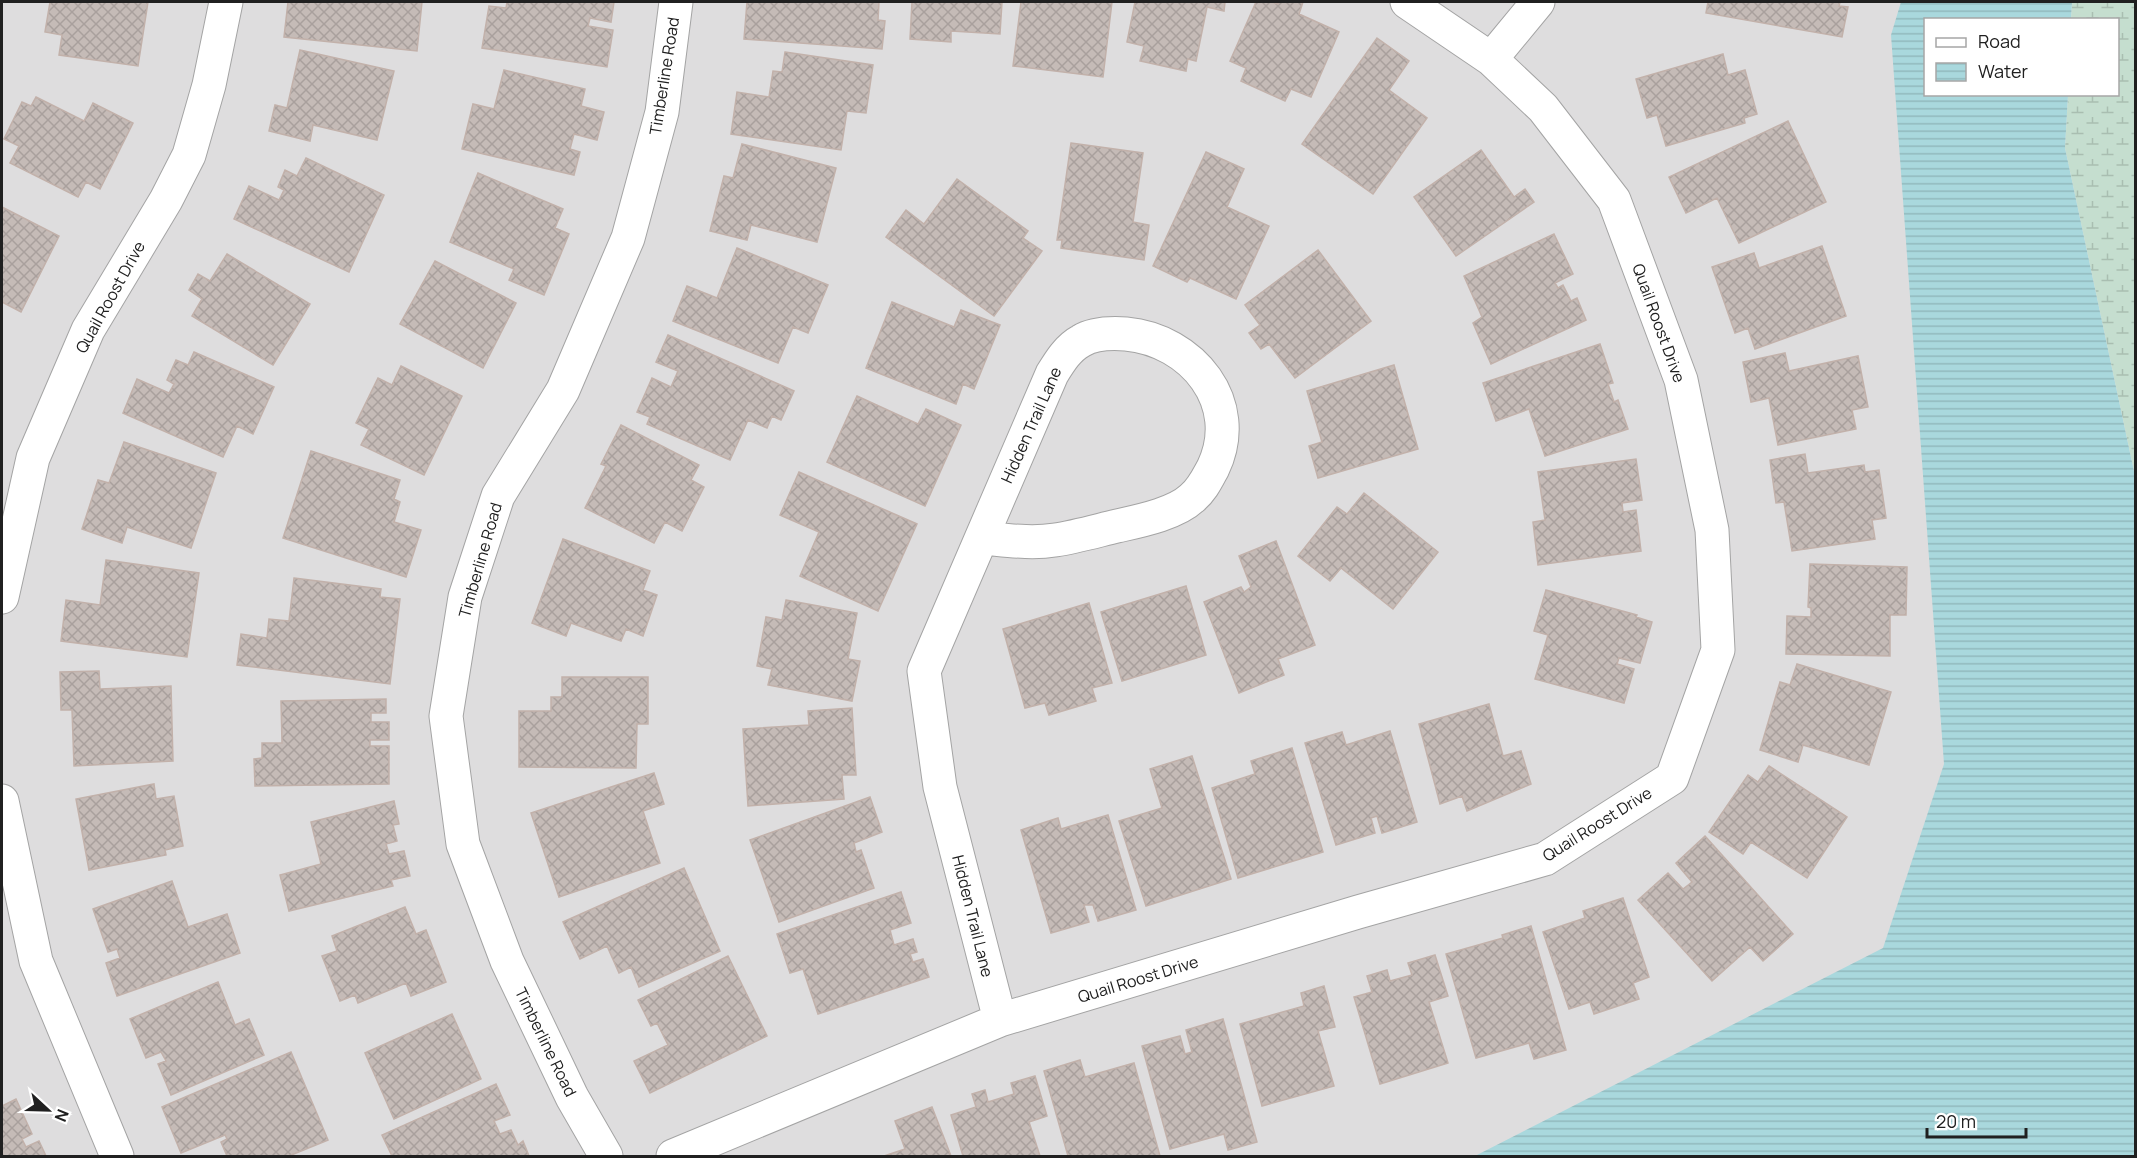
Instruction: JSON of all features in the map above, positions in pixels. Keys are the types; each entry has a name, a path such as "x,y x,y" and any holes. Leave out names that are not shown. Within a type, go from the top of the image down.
{"street":[{"name":"Quail Roost Drive","path":"2,597 33,458 88,330 166,201 189,155 209,85 226,2"},
{"name":"Timberline Road","path":"606,1156 572,1097 507,962 463,844 446,716 465,597 498,496 563,390 628,238 662,112 676,2"},
{"name":"Quail Roost Drive","path":"673,1156 1000,1020 1545,858 1672,778 1718,650 1712,530 1681,380 1614,200 1543,108 1491,59 1407,2"},
{"path":"1491,59 1538,2"},
{"name":"Hidden Trail Lane","path":"982,538 1017,541 1054,540 1154,518 1191,500 1206,483 1223,438 1222,415 1215,393 1198,368 1171,347 1141,335 1111,333 1082,340 1065,354 1052,374 924,671 940,787 1000,1020"},
{"path":"2,801 36,961 117,1156"}],"shaded area":[{"path":"2,2 2072,2 2071,18 1924,18 1924,96 2068,96 2065,148 2135,476 2135,1156 2,1156"}],"green space":[{"path":"2072,2 2135,2 2135,476 2065,148 2068,96 2119,96 2119,18 2071,18"}],"water":[{"path":"1901,2 2072,2 2071,18 1924,18 1924,96 2068,96 2065,148 2135,476 2135,1156 1475,1156 1883,948 1944,764 1891,35"}],"building":[{"path":"50,2 148,2 138,66 59,55 62,35 45,32"},
{"path":"288,2 422,2 417,51 284,37"},
{"path":"507,2 614,2 611,22 590,18 588,26 613,30 607,67 482,48 489,6 506,8"},
{"path":"747,2 879,2 878,20 885,21 882,49 744,39"},
{"path":"912,2 1002,2 1000,34 951,31 951,42 910,39"},
{"path":"1021,2 1112,2 1103,77 1013,66"},
{"path":"1135,2 1225,2 1224,11 1207,7 1196,61 1188,59 1186,71 1140,61 1144,46 1127,42"},
{"path":"1256,2 1278,4 1279,2 1303,2 1299,14 1339,32 1311,97 1291,89 1285,101 1241,81 1246,68 1230,61"},
{"path":"1708,2 1840,2 1839,6 1848,7 1842,37 1706,13"},
{"path":"1377,38 1409,61 1389,90 1427,118 1373,194 1302,144"},
{"path":"300,50 394,71 377,140 313,125 310,141 269,131 275,105 287,108"},
{"path":"785,52 873,65 866,113 847,111 841,150 731,134 737,92 769,97 773,71 782,72"},
{"path":"1723,54 1728,75 1745,70 1757,114 1744,118 1745,123 1666,146 1657,115 1647,118 1636,79"},
{"path":"504,70 585,89 581,106 604,112 597,140 574,134 570,149 580,152 574,175 462,149 473,104 494,109"},
{"path":"36,97 84,121 93,103 133,123 100,189 86,182 78,197 10,163 19,146 4,139 22,102 31,106"},
{"path":"1788,121 1826,202 1739,243 1717,198 1686,213 1669,177"},
{"path":"1071,143 1143,153 1133,222 1149,225 1144,260 1061,248 1062,240 1057,240"},
{"path":"742,144 836,168 817,242 751,225 747,240 710,231 724,176 733,178"},
{"path":"1481,150 1514,197 1525,189 1534,202 1456,256 1414,197"},
{"path":"1206,152 1244,169 1227,207 1269,226 1236,299 1190,278 1187,282 1153,266"},
{"path":"306,158 384,195 349,272 234,219 249,186 279,200 284,190 278,187 285,170 297,176"},
{"path":"478,173 563,209 555,228 569,234 544,295 509,280 514,269 450,242"},
{"path":"957,179 1028,231 1023,238 1042,251 994,316 886,237 906,210 924,224"},
{"path":"2,207 59,236 21,312 2,302"},
{"path":"1554,234 1573,274 1555,283 1558,288 1563,285 1571,301 1577,298 1586,320 1491,364 1473,323 1482,317 1464,276"},
{"path":"1822,246 1846,316 1755,349 1748,328 1735,333 1712,267 1754,253 1759,268"},
{"path":"737,248 828,285 808,333 793,327 778,363 673,321 687,286 717,298"},
{"path":"1318,250 1371,321 1295,378 1269,344 1261,349 1249,333 1260,325 1245,305"},
{"path":"227,254 310,304 273,365 192,316 202,299 189,290 198,274 210,281"},
{"path":"435,261 516,303 483,368 400,324"},
{"path":"892,302 954,327 961,310 1000,325 974,389 963,384 956,404 866,368"},
{"path":"668,335 794,391 781,420 772,416 767,428 748,420 730,460 647,424 650,417 637,412 652,378 671,387 678,371 656,362"},
{"path":"1600,344 1613,383 1608,384 1614,402 1618,400 1628,429 1545,456 1529,409 1496,421 1483,383"},
{"path":"194,352 274,387 253,434 237,426 223,457 123,413 137,379 169,393 174,384 167,380 176,360 188,365"},
{"path":"1785,353 1789,371 1858,356 1868,407 1852,410 1856,429 1778,445 1769,398 1751,402 1743,362"},
{"path":"1394,365 1418,449 1318,478 1309,446 1322,442 1307,391"},
{"path":"401,366 462,396 424,475 361,445 369,429 356,423 378,378 392,385"},
{"path":"857,396 918,424 926,409 961,425 925,506 827,462"},
{"path":"621,425 699,465 691,480 704,487 682,531 665,522 654,543 585,508 606,466 601,464"},
{"path":"124,442 216,473 191,548 127,527 122,543 82,529 98,480 109,483"},
{"path":"311,451 400,480 394,499 400,502 394,522 421,530 406,577 283,538"},
{"path":"1805,454 1808,473 1864,465 1865,472 1879,470 1886,518 1872,520 1875,539 1792,551 1784,502 1776,503 1770,460"},
{"path":"1636,459 1642,500 1622,503 1623,512 1636,510 1641,551 1538,565 1533,522 1545,520 1538,472"},
{"path":"799,472 917,524 878,611 800,576 819,532 780,515"},
{"path":"1364,493 1438,552 1393,609 1341,568 1330,581 1298,556 1337,507 1347,514"},
{"path":"563,539 650,571 643,590 657,595 643,636 626,629 621,641 571,623 566,636 532,623"},
{"path":"1276,541 1315,645 1278,659 1284,675 1239,693 1204,602 1241,587 1244,592 1251,587 1239,556"},
{"path":"106,560 199,573 187,657 61,641 66,600 100,605"},
{"path":"1810,564 1907,567 1906,615 1890,615 1890,656 1786,654 1787,616 1811,617 1811,608 1808,607"},
{"path":"294,578 381,589 380,597 400,599 390,684 237,665 241,634 267,638 269,619 289,621"},
{"path":"1186,586 1206,655 1122,681 1101,612"},
{"path":"1546,590 1637,615 1636,617 1652,622 1640,663 1619,658 1617,664 1634,669 1624,703 1535,679 1548,635 1534,631"},
{"path":"786,600 857,613 848,659 860,661 852,701 768,685 772,669 757,666 766,617 782,620"},
{"path":"1089,603 1112,683 1092,688 1096,701 1049,715 1045,703 1025,708 1003,629"},
{"path":"1797,664 1891,692 1869,765 1803,745 1798,762 1760,750 1780,682 1790,685"},
{"path":"99,671 100,689 171,686 173,761 74,766 72,710 61,710 60,672"},
{"path":"562,677 648,677 648,724 637,724 636,768 519,767 519,711 551,711 551,697 562,697"},
{"path":"386,699 386,713 371,713 371,722 389,722 389,740 370,740 370,746 389,746 389,784 255,786 254,759 262,758 262,743 282,743 281,701"},
{"path":"1489,704 1503,756 1521,751 1531,784 1467,811 1462,796 1440,804 1419,724"},
{"path":"852,708 856,775 842,775 844,799 748,806 743,729 809,725 808,711"},
{"path":"1390,731 1417,822 1382,833 1377,816 1371,818 1375,833 1336,845 1305,743 1342,732 1346,745"},
{"path":"1292,748 1323,852 1238,878 1212,788 1255,774 1251,761"},
{"path":"1192,756 1231,879 1146,906 1119,821 1162,808 1150,769"},
{"path":"1769,766 1847,817 1807,878 1751,842 1743,854 1709,832 1748,775 1758,782"},
{"path":"654,773 664,804 643,811 660,863 559,897 531,813"},
{"path":"154,784 156,799 174,796 183,846 165,850 166,855 89,870 76,799"},
{"path":"870,797 882,832 854,843 856,852 861,850 874,888 779,922 750,840"},
{"path":"394,801 399,824 393,825 397,841 386,844 389,854 404,851 410,876 391,880 393,886 289,911 280,875 321,864 311,822"},
{"path":"1108,815 1136,910 1098,921 1093,905 1084,905 1089,922 1051,933 1021,830 1058,818 1061,829"},
{"path":"1705,836 1793,934 1763,961 1750,947 1712,981 1638,900 1668,873 1683,889 1692,882 1676,863"},
{"path":"684,868 720,951 639,987 631,967 619,973 607,946 580,959 563,922"},
{"path":"172,881 188,927 227,914 240,953 117,996 106,963 120,958 117,949 108,952 93,909"},
{"path":"901,892 911,923 890,930 894,945 913,939 917,952 910,954 913,962 923,959 929,977 818,1014 803,969 790,973 777,934"},
{"path":"1623,898 1649,977 1633,983 1639,999 1594,1014 1590,1002 1569,1009 1543,932 1585,918 1583,911"},
{"path":"405,907 416,934 426,930 446,982 411,996 406,983 358,1003 355,995 340,1001 322,956 337,951 332,936"},
{"path":"1531,926 1566,1050 1534,1059 1529,1043 1476,1058 1446,954 1503,938 1502,935"},
{"path":"1435,955 1448,996 1429,1002 1448,1063 1380,1084 1354,997 1372,992 1367,976 1387,970 1390,981 1412,975 1408,963"},
{"path":"728,956 767,1036 650,1093 634,1061 668,1045 657,1023 651,1026 638,1000"},
{"path":"218,982 235,1025 249,1019 264,1055 171,1095 158,1064 166,1061 161,1052 146,1058 130,1019"},
{"path":"1324,986 1335,1027 1318,1031 1334,1086 1262,1106 1240,1024 1304,1006 1301,993"},
{"path":"452,1014 481,1079 394,1119 365,1053"},
{"path":"1223,1019 1257,1142 1228,1150 1224,1134 1170,1149 1142,1046 1180,1036 1185,1054 1192,1052 1186,1030"},
{"path":"291,1052 328,1140 289,1156 227,1156 221,1142 227,1139 225,1135 181,1153 162,1107"},
{"path":"1080,1060 1085,1077 1134,1063 1160,1156 1068,1156 1044,1071"},
{"path":"1035,1076 1047,1116 1029,1122 1040,1156 963,1156 951,1115 976,1107 972,1094 985,1090 988,1102 1014,1094 1011,1083"},
{"path":"496,1084 510,1115 494,1121 500,1134 511,1130 518,1145 523,1141 529,1156 392,1156 382,1135"},
{"path":"16,1099 32,1134 22,1139 26,1147 39,1141 46,1156 2,1156 2,1106"},
{"path":"932,1107 951,1156 884,1156 905,1149 895,1121"}]}
